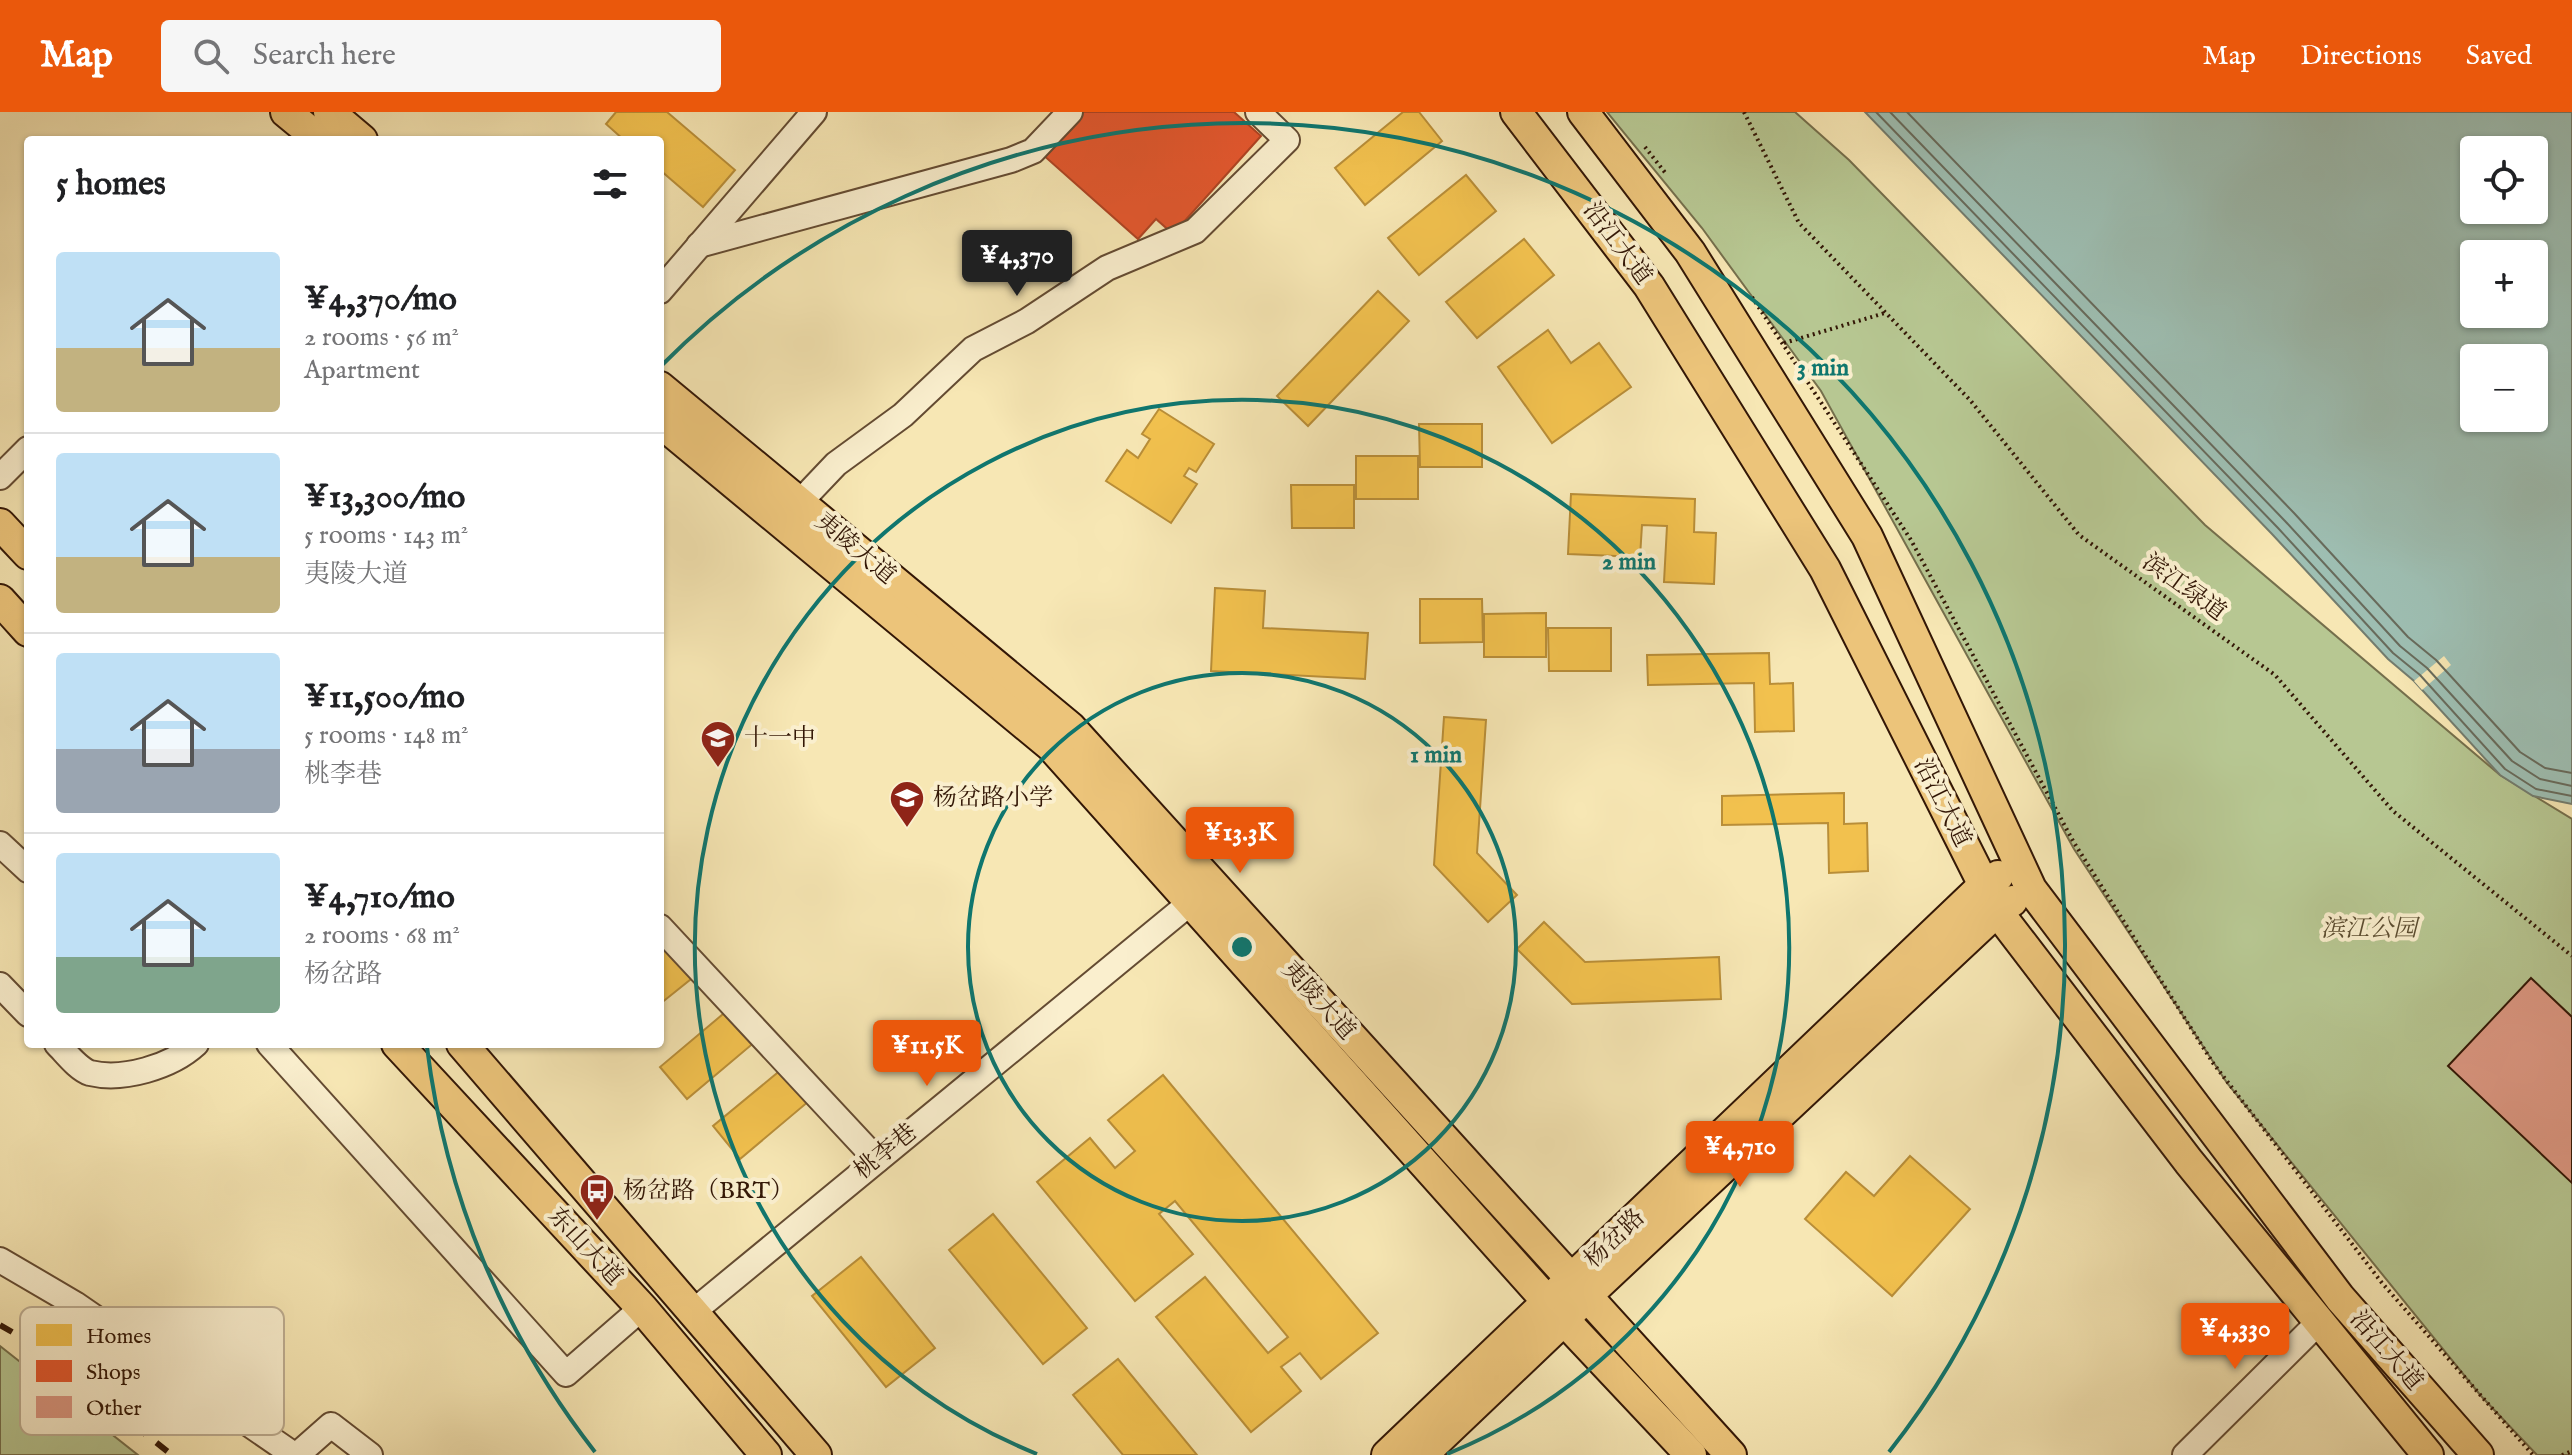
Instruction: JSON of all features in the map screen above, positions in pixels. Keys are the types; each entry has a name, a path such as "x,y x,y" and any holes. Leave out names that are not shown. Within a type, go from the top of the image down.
{"main road":[{"path":"286,112 315,136"},
{"path":"329,112 357,136"},
{"name":"沿江大道","path":"1516,112 1649,286 1825,569 1990,898 2189,1162 2428,1455"},
{"name":"沿江大道","path":"1583,112 1690,252 1867,536 2025,875 2340,1298 2478,1455"},
{"name":"夷陵大道","path":"664,390 1070,727 1567,1300 1691,1455"},
{"name":"夷陵大道","path":"664,425 1051,746 1190,903 1567,1300 1731,1455"},
{"path":"0,524 24,550"},
{"path":"0,600 24,627"},
{"name":"杨岔路","path":"1387,1455 1567,1300 1990,898 2025,875"},
{"name":"东山大道","path":"401,1048 642,1308 766,1455"},
{"name":"东山大道","path":"465,1048 816,1455"},
{"name":"杨岔路","path":"1422,1455 1567,1300"}],"street":[{"path":"664,286 814,112"},
{"path":"699,245 1011,160 1033,151 1070,112"},
{"path":"799,503 836,464 903,415 973,349 1027,321 1107,268 1195,231 1287,140 1258,112"},
{"path":"0,477 24,453"},
{"path":"0,844 24,866"},
{"name":"桃李巷","path":"694,1311 1190,903"},
{"path":"664,931 877,1160"},
{"path":"0,985 24,1010"},
{"path":"61,1048 88,1072 116,1074 153,1068 191,1048"},
{"path":"273,1048 566,1374 642,1308"},
{"path":"0,1260 79,1307"},
{"path":"2185,1455 2319,1322"},
{"path":"266,1435 295,1455 331,1425 370,1455"}],"path":[{"name":"滨江绿道","path":"1744,112 1799,223 1970,400 2079,535 2275,675 2393,811 2572,956"},
{"path":"1636,135 1673,183"},
{"path":"1749,294 1911,540 2073,841 2213,1063 2382,1283 2533,1455"},
{"path":"1784,343 1886,313"},
{"path":"2562,1455 2572,1451"}],"green space":[{"name":"滨江公园","path":"1607,112 1795,112 1849,160 2205,525 2500,775 2572,819 2572,1455 2537,1455 2481,1396 2227,1083 2074,849 1821,391 1702,228"},
{"path":"0,1346 20,1362 20,1435 113,1435 138,1455 0,1455"}],"water":[{"path":"1865,112 2572,112 2572,804 2533,796 2500,775 2414,681 2388,659 2272,534"}],"pier":[{"path":"2444,656 2451,665 2422,690 2414,681"}],"building: Homes":[{"path":"616,112 667,112 735,170 703,207 664,173 664,136 620,136 606,124"},
{"path":"1403,112 1419,112 1442,141 1365,205 1335,168"},
{"path":"1466,175 1496,211 1419,275 1388,238"},
{"path":"1524,239 1554,275 1477,338 1446,302"},
{"path":"1378,291 1409,321 1308,426 1277,396"},
{"path":"1548,330 1571,363 1599,343 1631,387 1552,443 1498,367"},
{"path":"1159,409 1214,444 1196,472 1189,468 1184,476 1197,484 1171,523 1106,481 1127,450 1138,458 1150,439 1142,434"},
{"path":"1419,424 1482,424 1482,467 1420,467"},
{"path":"1356,456 1418,456 1418,499 1356,499"},
{"path":"1291,485 1354,485 1354,528 1292,528"},
{"path":"1571,494 1695,499 1694,532 1716,533 1714,584 1664,582 1667,526 1642,525 1640,557 1568,554"},
{"path":"1215,588 1265,591 1263,628 1368,633 1365,679 1211,671"},
{"path":"1420,599 1482,599 1483,642 1420,643"},
{"path":"1546,613 1546,657 1484,657 1484,614"},
{"path":"1548,628 1611,628 1611,671 1549,671"},
{"path":"1769,653 1770,684 1793,683 1794,731 1755,732 1754,683 1648,685 1647,655"},
{"path":"1444,717 1486,720 1477,853 1517,895 1488,922 1434,865"},
{"path":"1844,793 1844,824 1867,823 1868,871 1829,873 1828,823 1722,825 1722,796"},
{"path":"1544,922 1585,962 1719,957 1721,999 1572,1004 1517,949"},
{"path":"668,942 696,975 664,1001 664,946"},
{"path":"729,1009 756,1041 687,1099 660,1067"},
{"path":"782,1069 809,1101 740,1159 713,1126"},
{"path":"1163,1075 1378,1333 1321,1379 1300,1353 1281,1367 1301,1391 1251,1432 1156,1317 1205,1277 1268,1353 1288,1337 1175,1201 1159,1214 1193,1254 1135,1301 1037,1182 1090,1138 1115,1168 1135,1151 1108,1120"},
{"path":"1910,1156 1970,1209 1892,1296 1805,1219 1846,1172 1874,1196"},
{"path":"993,1214 1087,1328 1043,1364 949,1250"},
{"path":"861,1257 935,1348 886,1387 812,1296"},
{"path":"1118,1359 1197,1455 1123,1455 1073,1395"}],"building: Shops":[{"path":"1079,112 1234,112 1261,136 1173,234 1156,219 1138,239 1042,154"}],"building: Other":[{"path":"2531,978 2572,1017 2572,1183 2448,1066"}],"railway":[{"path":"0,1325 20,1337"},
{"path":"147,1435 172,1455"}],"place":[{"name":"十一中","path":"718,769"},
{"name":"杨岔路小学","path":"907,829"},
{"name":"杨岔路（BRT）","path":"597,1222"}]}
